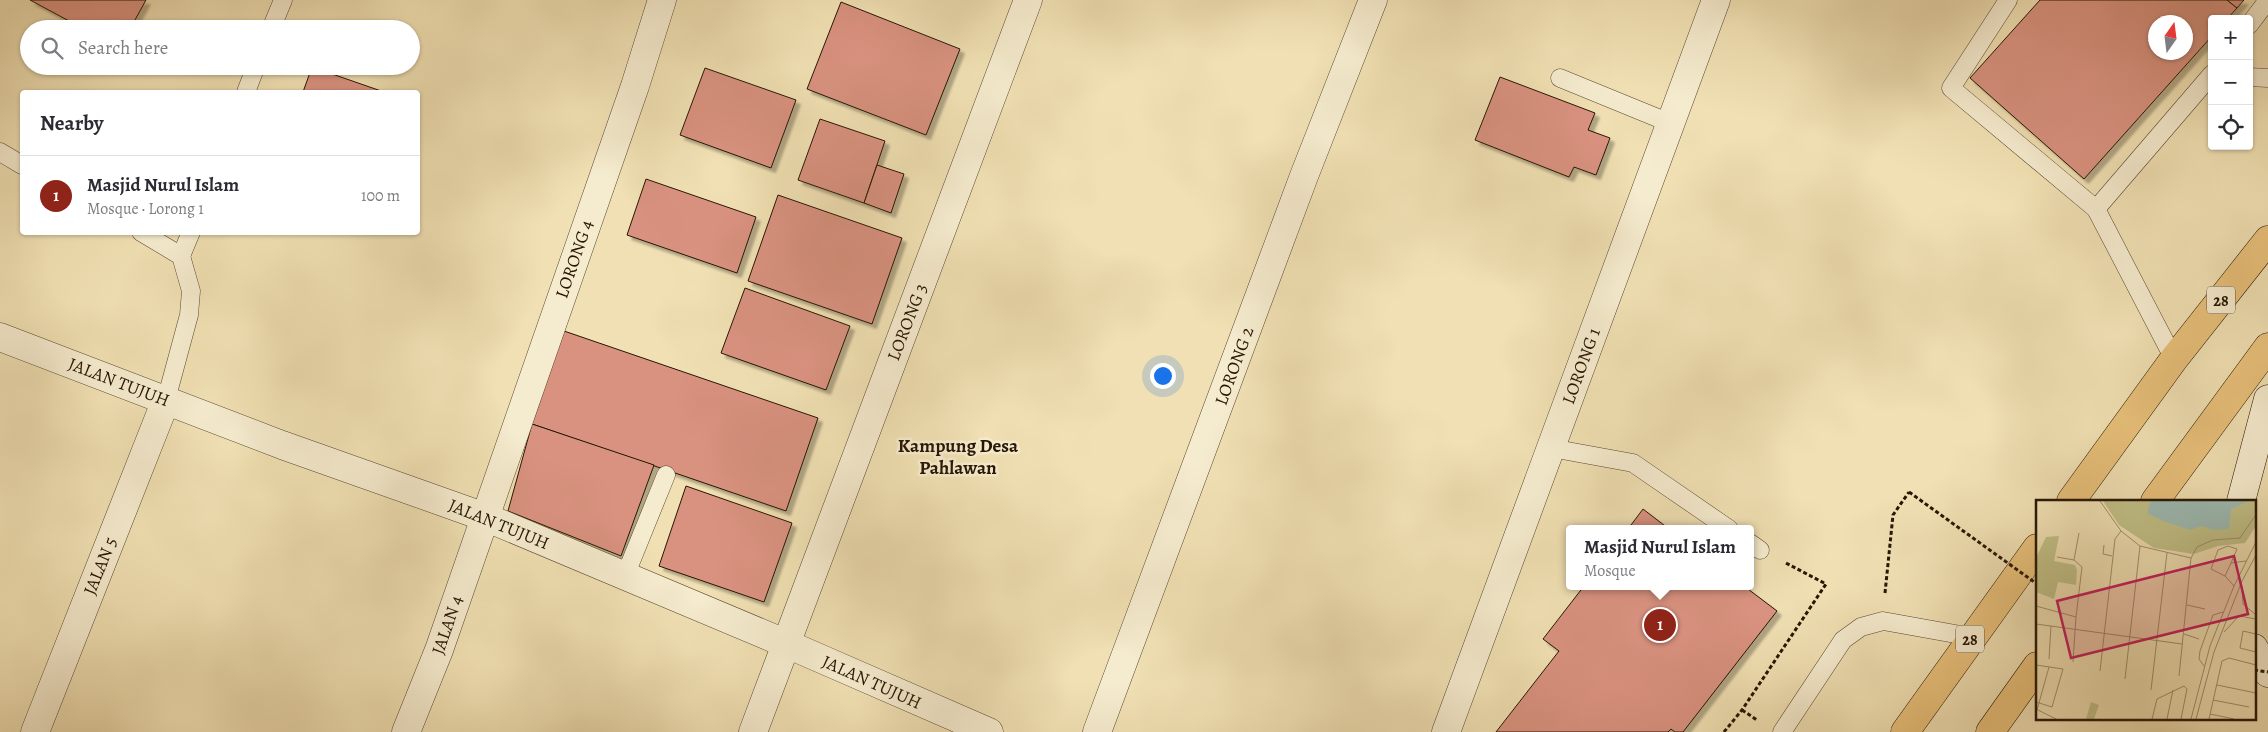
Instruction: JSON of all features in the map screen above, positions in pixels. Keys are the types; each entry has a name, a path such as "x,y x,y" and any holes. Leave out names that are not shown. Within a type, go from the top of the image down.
{"highway":[{"name":"28","path":"2072,500 2174,359 2268,240"},
{"path":"2156,500 2268,347"},
{"name":"28","path":"1905,732 2036,549"},
{"path":"1990,732 2036,667"}],"street":[{"name":"LORONG 4","path":"484,517 635,86 662,0"},
{"name":"LORONG 3","path":"753,732 1028,0"},
{"name":"LORONG 2","path":"1098,732 1304,176 1373,0"},
{"name":"LORONG 1","path":"1446,732 1716,0"},
{"name":"JALAN TUJUH","path":"0,337 282,445 484,517 787,644 989,732"},
{"path":"2241,500 2268,399"},
{"name":"JALAN 5","path":"35,732 166,400"},
{"name":"JALAN 4","path":"406,732 439,650 484,517"},
{"path":"2256,651 2268,672"}],"lane":[{"path":"275,20 283,0"},
{"path":"2008,0 1950,88 2096,208 2174,359"},
{"path":"2253,20 2268,0"},
{"path":"247,90 253,75"},
{"path":"2253,77 2268,78"},
{"path":"1560,78 1670,123"},
{"path":"2096,208 2208,79"},
{"path":"0,152 20,163"},
{"path":"146,235 181,256"},
{"path":"166,400 189,315 191,291 181,256 190,235"},
{"path":"1551,448 1633,463 1724,525"},
{"path":"625,576 666,475"},
{"path":"1782,732 1843,640 1861,627 1883,621 1972,637"}],"path":[{"path":"1861,627 1885,594 1893,516 1909,492 2036,583"},
{"path":"1724,732 1742,710 1826,584 1787,564"}],"building":[{"path":"30,0 146,0 135,20 67,20"},
{"path":"2040,0 2227,0 2237,8 2231,15 2208,15 2208,40 2193,57 2193,15 2148,15 2148,60 2191,60 2084,179 1970,78"},
{"path":"2227,0 2244,0 2237,8"},
{"path":"841,2 960,49 926,135 807,89"},
{"path":"705,68 796,100 771,168 680,135"},
{"path":"309,75 335,75 378,90 304,90"},
{"path":"1500,77 1595,113 1588,130 1610,138 1596,175 1574,167 1569,177 1475,140"},
{"path":"820,119 885,141 864,203 798,180"},
{"path":"877,165 904,174 891,213 864,203"},
{"path":"646,179 756,217 737,273 627,235"},
{"path":"778,195 902,238 872,324 748,281"},
{"path":"745,288 850,326 826,390 721,353"},
{"path":"564,331 818,418 786,511 532,424"},
{"path":"532,424 654,465 621,556 508,511"},
{"path":"686,486 792,523 764,602 659,566"},
{"path":"1643,509 1664,525 1631,525"},
{"path":"1581,590 1749,590 1777,611 1683,732 1675,732 1671,729 1668,732 1496,732 1559,651 1543,639"}],"place":[{"name":"Masjid Nurul Islam","path":"1660,625"}],"district":[{"name":"Kampung Desa Pahlawan","path":"958,456"}]}
